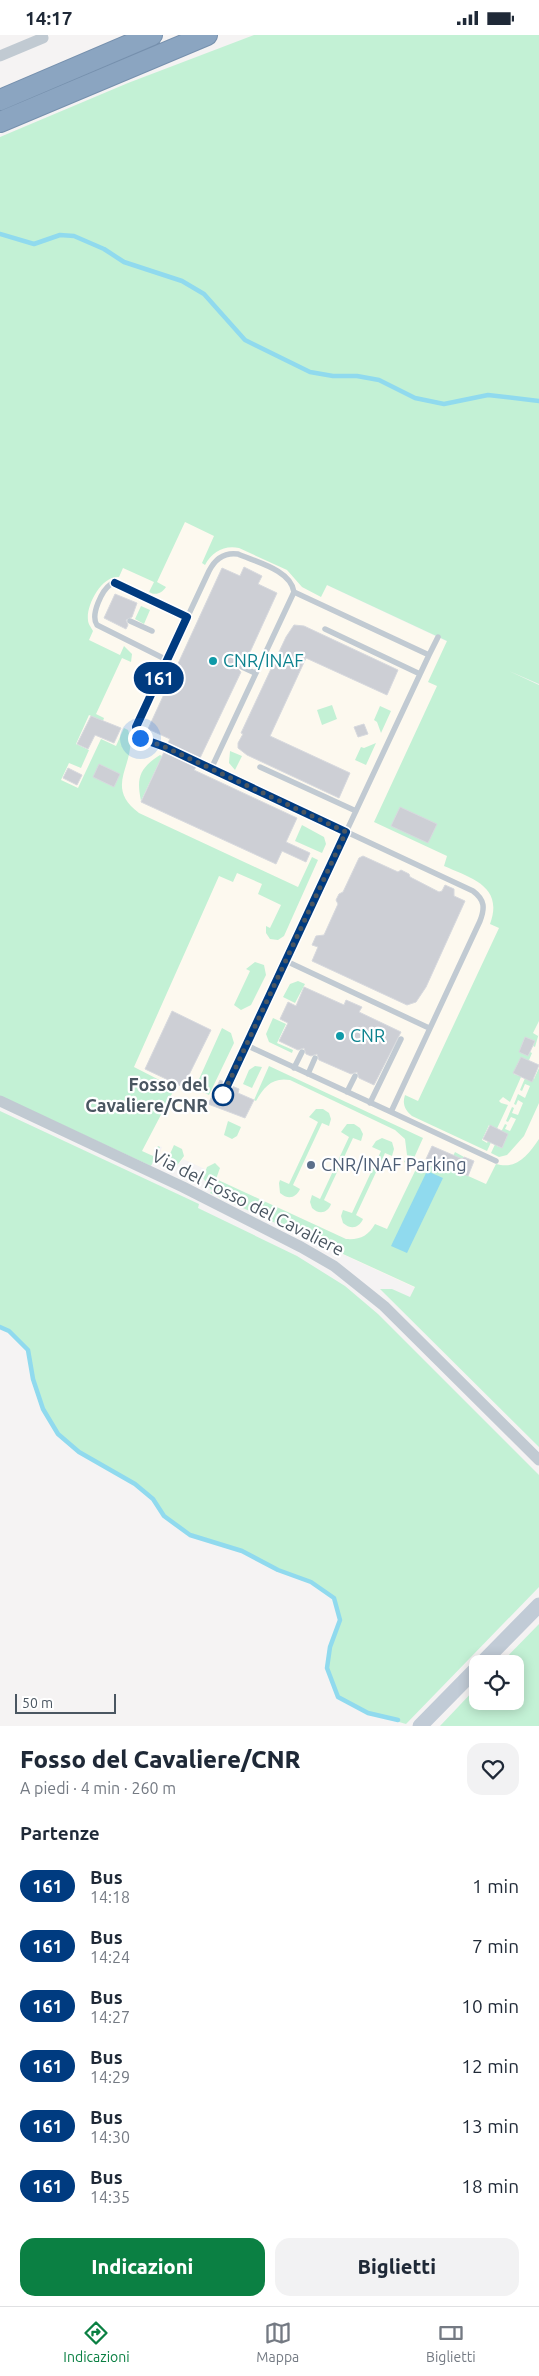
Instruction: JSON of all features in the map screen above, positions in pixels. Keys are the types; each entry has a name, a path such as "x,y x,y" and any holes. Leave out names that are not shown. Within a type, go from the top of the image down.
{"highway":[{"path":"0,100 152,35"},
{"path":"0,122 204,37"}],"main road":[{"path":"490,1655 539,1605"},
{"path":"420,1726 469,1676"}],"street":[{"path":"0,56 45,36"},
{"name":"Via del Fosso del Cavaliere","path":"0,1101 183,1187 301,1247 334,1266 384,1306 539,1461"}],"lane":[{"path":"211,769 294,592 293,585 285,575 232,553 213,563 136,727 136,732 144,741 165,747 211,769 473,891 483,902 484,910 480,921 391,1112"},
{"path":"167,660 97,625 94,615 105,590 111,584 119,584 187,617"},
{"path":"294,592 429,655"},
{"path":"130,621 152,631"},
{"path":"325,629 420,674"},
{"path":"221,1099 438,637"},
{"path":"242,667 255,673"},
{"path":"260,767 356,811"},
{"path":"286,961 429,1028"},
{"path":"370,1103 400,1039"},
{"path":"246,1045 496,1161"},
{"path":"294,1068 302,1052"},
{"path":"308,1074 315,1058"},
{"path":"347,1092 355,1076"}],"shaded area":[{"path":"103,481 539,685 539,1345 210,1193 212,1191 203,1178 205,1169 183,1159 176,1167 167,1169 167,1167 157,1162 162,1147 158,1146 153,1156 142,1152 0,703"}],"green space":[{"path":"254,35 539,35 539,684 509,671 539,685 539,1021 533,1033 538,1036 539,1033 535,1047 533,1046 535,1041 525,1037 519,1052 528,1056 530,1052 532,1053 527,1065 519,1061 514,1074 519,1076 525,1068 510,1102 503,1097 499,1101 508,1105 494,1135 495,1128 489,1125 482,1140 487,1143 490,1137 493,1138 487,1151 412,1116 406,1109 404,1101 405,1095 418,1101 499,928 490,924 493,901 489,892 482,885 444,866 447,856 374,822 437,686 428,682 447,641 327,585 321,597 302,587 287,570 239,548 223,549 215,553 205,565 202,563 214,536 185,522 157,582 166,587 163,591 156,594 149,592 154,582 123,568 119,577 107,581 92,599 88,620 93,631 89,640 120,655 124,646 132,654 131,662 122,658 96,714 104,718 103,721 89,715 76,744 89,750 81,768 69,763 61,780 78,788 101,739 116,746 124,728 128,730 130,742 122,783 123,793 128,803 139,813 298,887 312,857 318,860 284,936 278,940 270,939 266,933 266,926 270,928 281,905 258,894 262,884 237,873 233,882 219,876 134,1067 175,1088 142,1151 153,1156 158,1146 160,1147 151,1166 0,1096 0,137 128,83"},
{"path":"141,606 150,610 144,624 135,619"},
{"path":"332,705 337,719 322,725 317,710"},
{"path":"380,706 391,711 381,733 377,722 374,720"},
{"path":"376,743 366,765 355,760 361,747 364,748"},
{"path":"230,751 242,756 235,770 229,763"},
{"path":"160,755 162,756 141,801 139,786 141,774 148,764"},
{"path":"302,825 324,837 326,844 322,853 295,841"},
{"path":"255,962 264,965 266,975 251,1005 241,1010 234,1005 250,971 246,969"},
{"path":"298,981 305,984 295,1003 283,997 290,984"},
{"path":"273,1018 286,1024 277,1043 293,1050 292,1053 269,1042 266,1034"},
{"path":"222,1028 231,1033 234,1043 209,1095 195,1088"},
{"path":"255,1066 262,1067 252,1088 243,1084 249,1070"},
{"path":"269,1066 423,1138 414,1158 407,1155 405,1139 395,1130 290,1080 278,1080 269,1084 256,1101 254,1100"},
{"path":"539,1068 539,1103 524,1136 507,1155 499,1157 491,1153 497,1140 499,1141 497,1146 502,1148 507,1136 502,1133 498,1138 505,1124 507,1125 505,1129 510,1131 516,1119 511,1117 508,1122 506,1121 512,1107 514,1108 512,1113 518,1115 523,1103 518,1100 516,1105 514,1104 518,1094 525,1098 530,1086 525,1084 522,1091 520,1090 528,1071 529,1077 534,1079"},
{"path":"316,1109 323,1109 329,1113 331,1119 329,1126 322,1123 293,1185 300,1189 294,1196 286,1197 280,1193 280,1180 289,1184 318,1122 309,1117"},
{"path":"0,1111 199,1204 198,1208 297,1256 345,1286 378,1314 539,1475 539,1587 473,1655 469,1655 469,1659 406,1724 368,1713 338,1697 327,1668 330,1647 340,1620 333,1598 311,1582 278,1570 242,1551 190,1535 164,1516 153,1499 135,1484 79,1452 58,1434 43,1409 33,1379 28,1350 9,1331 0,1327"},
{"path":"228,1121 241,1127 237,1136 232,1139 224,1135"},
{"path":"347,1124 354,1124 360,1128 363,1134 361,1141 353,1138 324,1200 331,1204 330,1207 326,1211 318,1212 312,1208 310,1202 312,1195 320,1199 349,1137 341,1132"},
{"path":"382,1138 392,1142 394,1149 392,1156 385,1153 356,1215 363,1219 357,1226 349,1227 343,1223 341,1216 343,1210 352,1213 381,1151 372,1147 376,1141"},
{"path":"539,1139 539,1447 380,1289 392,1289 410,1297 415,1287 210,1193 212,1191 203,1178 207,1167 215,1163 220,1168 216,1179 346,1239 355,1239 369,1232 375,1224 387,1229 417,1167 404,1162 406,1158 418,1164 420,1161 445,1172 455,1152 464,1157 457,1171 486,1184 496,1164 510,1165 516,1163 531,1151"},
{"path":"174,1145 182,1149 184,1156 176,1167 167,1169 165,1165"},
{"path":"539,1624 539,1726 440,1726 469,1695 469,1710 524,1710 524,1655 509,1655"}],"water":[{"path":"427,1171 443,1178 407,1253 391,1246"}],"building":[{"name":"CNR/INAF","path":"244,567 262,576 258,584 277,593 245,663 238,665 238,669 241,672 200,758 168,743 170,739 148,729 222,568 240,576"},
{"path":"115,594 137,603 132,617 126,620 128,625 126,629 104,618"},
{"path":"294,625 304,626 398,670 387,695 306,658 270,736 350,773 339,798 247,755 238,748 238,743 243,734 241,733 286,637"},
{"path":"91,716 121,728 114,743 95,735 88,749 77,744"},
{"path":"364,724 368,734 358,737 354,727"},
{"path":"164,752 196,767 194,770 297,818 286,842 310,853 306,862 282,851 276,864 141,802"},
{"path":"99,764 120,774 114,787 93,777"},
{"path":"68,768 82,775 77,785 63,778"},
{"path":"400,807 437,824 428,843 391,826"},
{"path":"363,856 398,872 401,870 409,874 410,877 439,892 442,891 445,885 454,889 454,896 465,901 426,987 416,1002 407,1005 312,961 318,947 312,945 316,936 324,935 338,904 336,900 339,894 343,892 359,858"},
{"name":"CNR","path":"304,987 344,1005 346,1000 362,1007 359,1012 401,1032 374,1085 359,1078 357,1072 351,1074 319,1060 317,1054 311,1056 306,1054 304,1048 298,1050 279,1041 288,1023 280,1019 288,1002 296,1006"},
{"path":"172,1011 211,1030 183,1087 145,1069"},
{"path":"525,1037 535,1041 528,1056 519,1052"},
{"path":"521,1057 539,1065 532,1082 513,1073"},
{"path":"220,1080 224,1082 217,1097 219,1103 225,1101 232,1086 239,1089 238,1093 254,1100 245,1118 208,1104"},
{"path":"490,1125 508,1134 502,1148 483,1139"},
{"path":"432,1146 462,1159 464,1157 474,1161 468,1176 426,1159"}],"waterway":[{"path":"0,234 34,244 60,235 74,236 104,249 124,262 182,281 204,294 245,340 310,372 379,380 415,398 444,404 488,395 539,401"},
{"path":"0,1327 9,1331 28,1350 33,1379 43,1409 58,1434 79,1452 135,1484 153,1499 164,1516 190,1535 242,1551 278,1570 311,1582 334,1598 340,1620 330,1647 327,1668 338,1697 368,1713 398,1720"}],"bus line":[{"name":"161","path":"115,583 187,617 136,727 136,732 140,738 165,747 346,832 221,1099"}],"place":[{"name":"CNR/INAF","path":"213,661"},
{"name":"CNR","path":"340,1036"},
{"name":"Fosso del Cavaliere/CNR","path":"223,1095"},
{"name":"CNR/INAF Parking","path":"311,1165"}],"route":[{"path":"140,738 165,747 346,832 221,1099 223,1095"}]}
